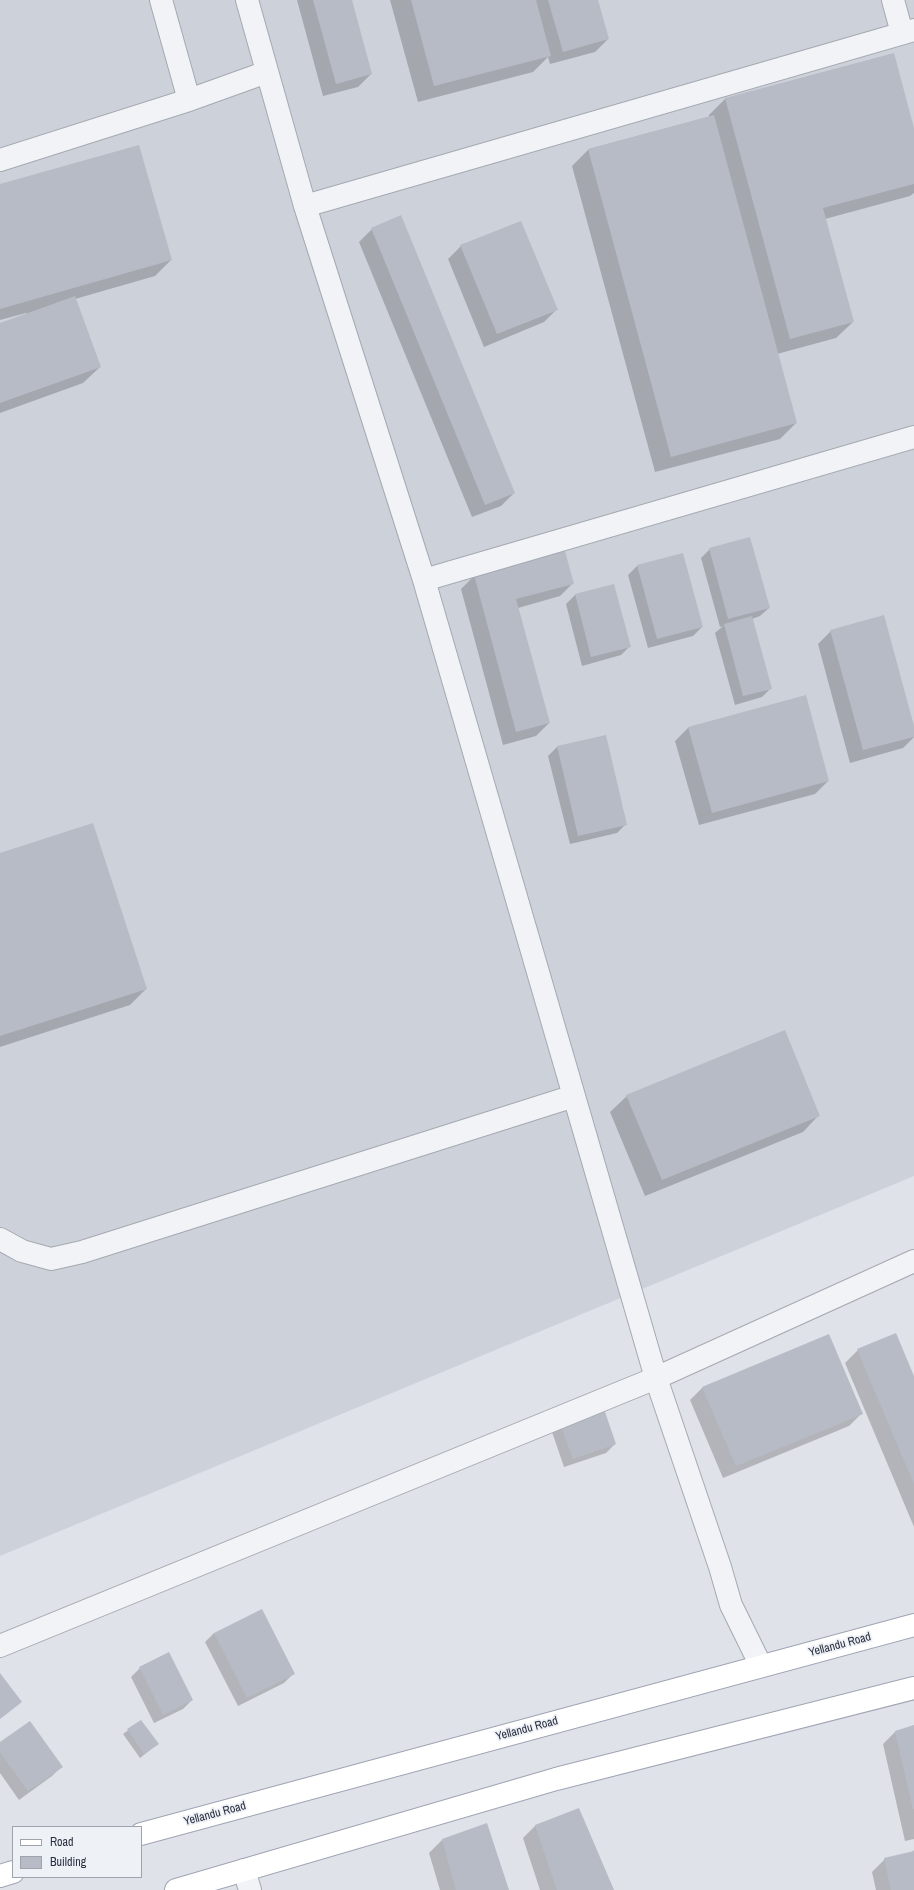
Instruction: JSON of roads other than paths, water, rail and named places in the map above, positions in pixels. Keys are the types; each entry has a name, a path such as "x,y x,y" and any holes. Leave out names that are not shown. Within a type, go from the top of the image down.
{"main road":[{"name":"Yellandu Road","path":"142,1834 914,1625"},
{"path":"176,1890 247,1880 556,1779 914,1688"},
{"path":"0,1876 12,1872"}],"street":[{"path":"161,0 189,100"},
{"path":"247,0 305,206 424,580 656,1378 720,1567 731,1605 761,1666"},
{"path":"305,206 908,32 893,0"},
{"path":"0,160 189,100 268,72"},
{"path":"424,580 914,437"},
{"path":"0,1239 22,1251 51,1259 82,1252 574,1096"},
{"path":"0,1646 656,1378 914,1261"}]}
